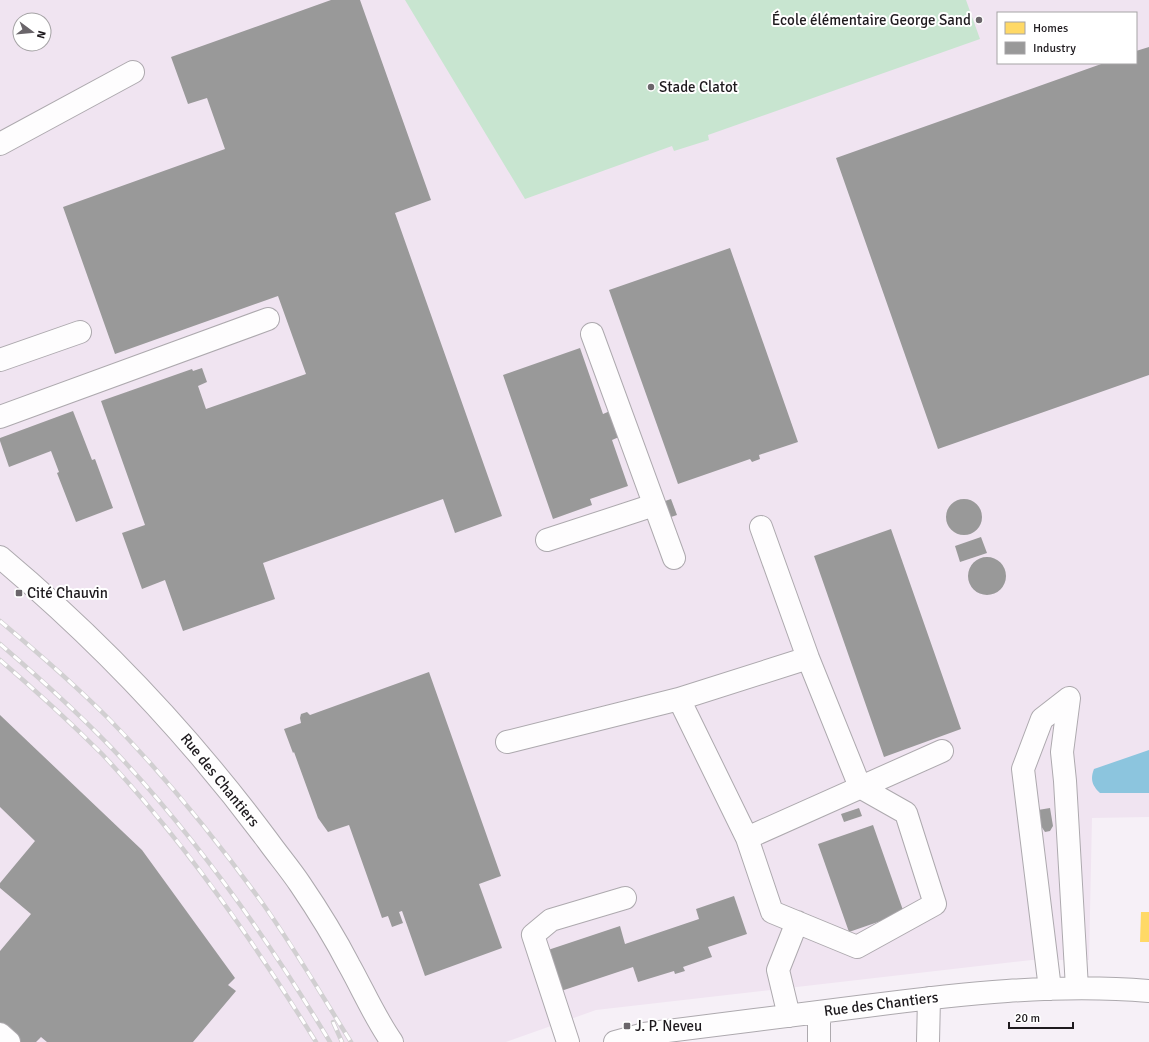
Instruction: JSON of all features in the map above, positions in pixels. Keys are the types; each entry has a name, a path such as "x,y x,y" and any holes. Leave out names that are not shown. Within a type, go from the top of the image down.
{"street":[{"path":"0,144 133,72"},
{"path":"0,417 268,319"},
{"path":"0,360 80,332"},
{"path":"592,334 674,558"},
{"path":"547,540 654,505"},
{"path":"680,699 747,838 772,912 858,947 935,904 906,813 860,787 808,658 761,527"},
{"name":"Rue des Chantiers","path":"0,557 66,616 127,675 180,730 224,782 300,884 348,963 392,1042"},
{"path":"507,742 680,699 808,658"},
{"path":"1050,989 1023,768 1042,719 1070,698 1062,752 1077,988"},
{"path":"747,838 942,751"},
{"path":"568,1042 534,935 550,920 625,898"},
{"path":"789,1016 778,970 797,922"},
{"name":"Rue des Chantiers","path":"615,1042 644,1034 929,998 1077,988 1149,991"},
{"path":"928,1042 929,998"},
{"path":"819,1042 820,1012"},
{"path":"0,1034 9,1042"}],"shaded area":[{"path":"0,0 1149,0 1149,817 1092,818 1089,960 1032,960 596,1010 506,1042 0,1042"}],"green space":[{"name":"Stade Clatot","path":"405,0 966,0 980,39 708,135 709,140 674,151 672,146 525,199"}],"water":[{"path":"1149,750 1149,793 1100,793 1095,788 1092,782 1094,769"}],"building: Homes":[{"path":"1141,912 1149,912 1149,942 1140,942"}],"building: Industry":[{"path":"331,0 360,0 431,200 395,213 502,516 455,533 443,499 263,563 275,599 183,631 165,580 142,589 122,533 145,525 101,401 192,369 193,371 202,368 207,382 198,386 206,409 306,374 278,296 115,354 63,207 225,149 207,98 188,104 171,57"},
{"path":"1149,47 1149,375 938,449 836,158 1101,64 1137,64 1137,51"},
{"path":"730,248 798,442 759,455 760,459 752,462 750,459 678,484 609,290"},
{"path":"580,348 603,414 610,411 619,437 612,440 628,486 590,499 592,505 553,519 503,375"},
{"path":"73,411 92,460 95,459 113,508 76,522 57,473 59,472 51,451 9,467 0,441 0,438"},
{"path":"671,499 677,515 668,518 662,502"},
{"path":"968,499 977,504 981,510 981,524 977,530 968,535 960,535 951,530 947,524 946,513 951,504 957,500"},
{"path":"891,529 961,729 884,757 814,556"},
{"path":"981,537 987,553 960,562 955,546"},
{"path":"987,557 997,560 1003,566 1006,576 1003,586 997,592 987,595 977,592 971,586 968,576 971,566 977,560"},
{"path":"429,672 501,876 479,884 502,948 425,976 402,911 399,912 403,923 392,927 388,916 382,918 349,825 328,832 318,818 284,729 301,723 301,714 307,712 310,715"},
{"path":"0,715 142,850 235,978 228,985 236,991 193,1042 47,1042 41,1037 36,1042 21,1042 0,1025 0,951 31,914 0,888 0,883 35,841 0,807"},
{"path":"859,808 862,816 844,822 841,814"},
{"path":"1050,808 1053,826 1050,831 1045,832 1041,826 1038,810"},
{"path":"873,825 904,913 849,932 818,844"},
{"path":"734,896 747,934 708,947 712,957 683,967 685,971 675,974 674,971 638,982 633,967 558,992 545,951 620,926 625,944 699,919 696,909"}],"railway":[{"path":"0,621 55,668 108,718 170,785 227,856 275,921 351,1042"},
{"path":"0,644 48,686 94,730 123,760 180,826 234,896 283,968 330,1042"},
{"path":"0,660 52,706 102,754 161,821 216,892 268,966 316,1042"},
{"path":"333,1022 342,1042"}],"place":[{"name":"École élémentaire George Sand","path":"979,20"},
{"name":"Stade Clatot","path":"651,87"},
{"name":"Cité Chauvin","path":"19,593"},
{"name":"J. P. Neveu","path":"627,1026"}]}
